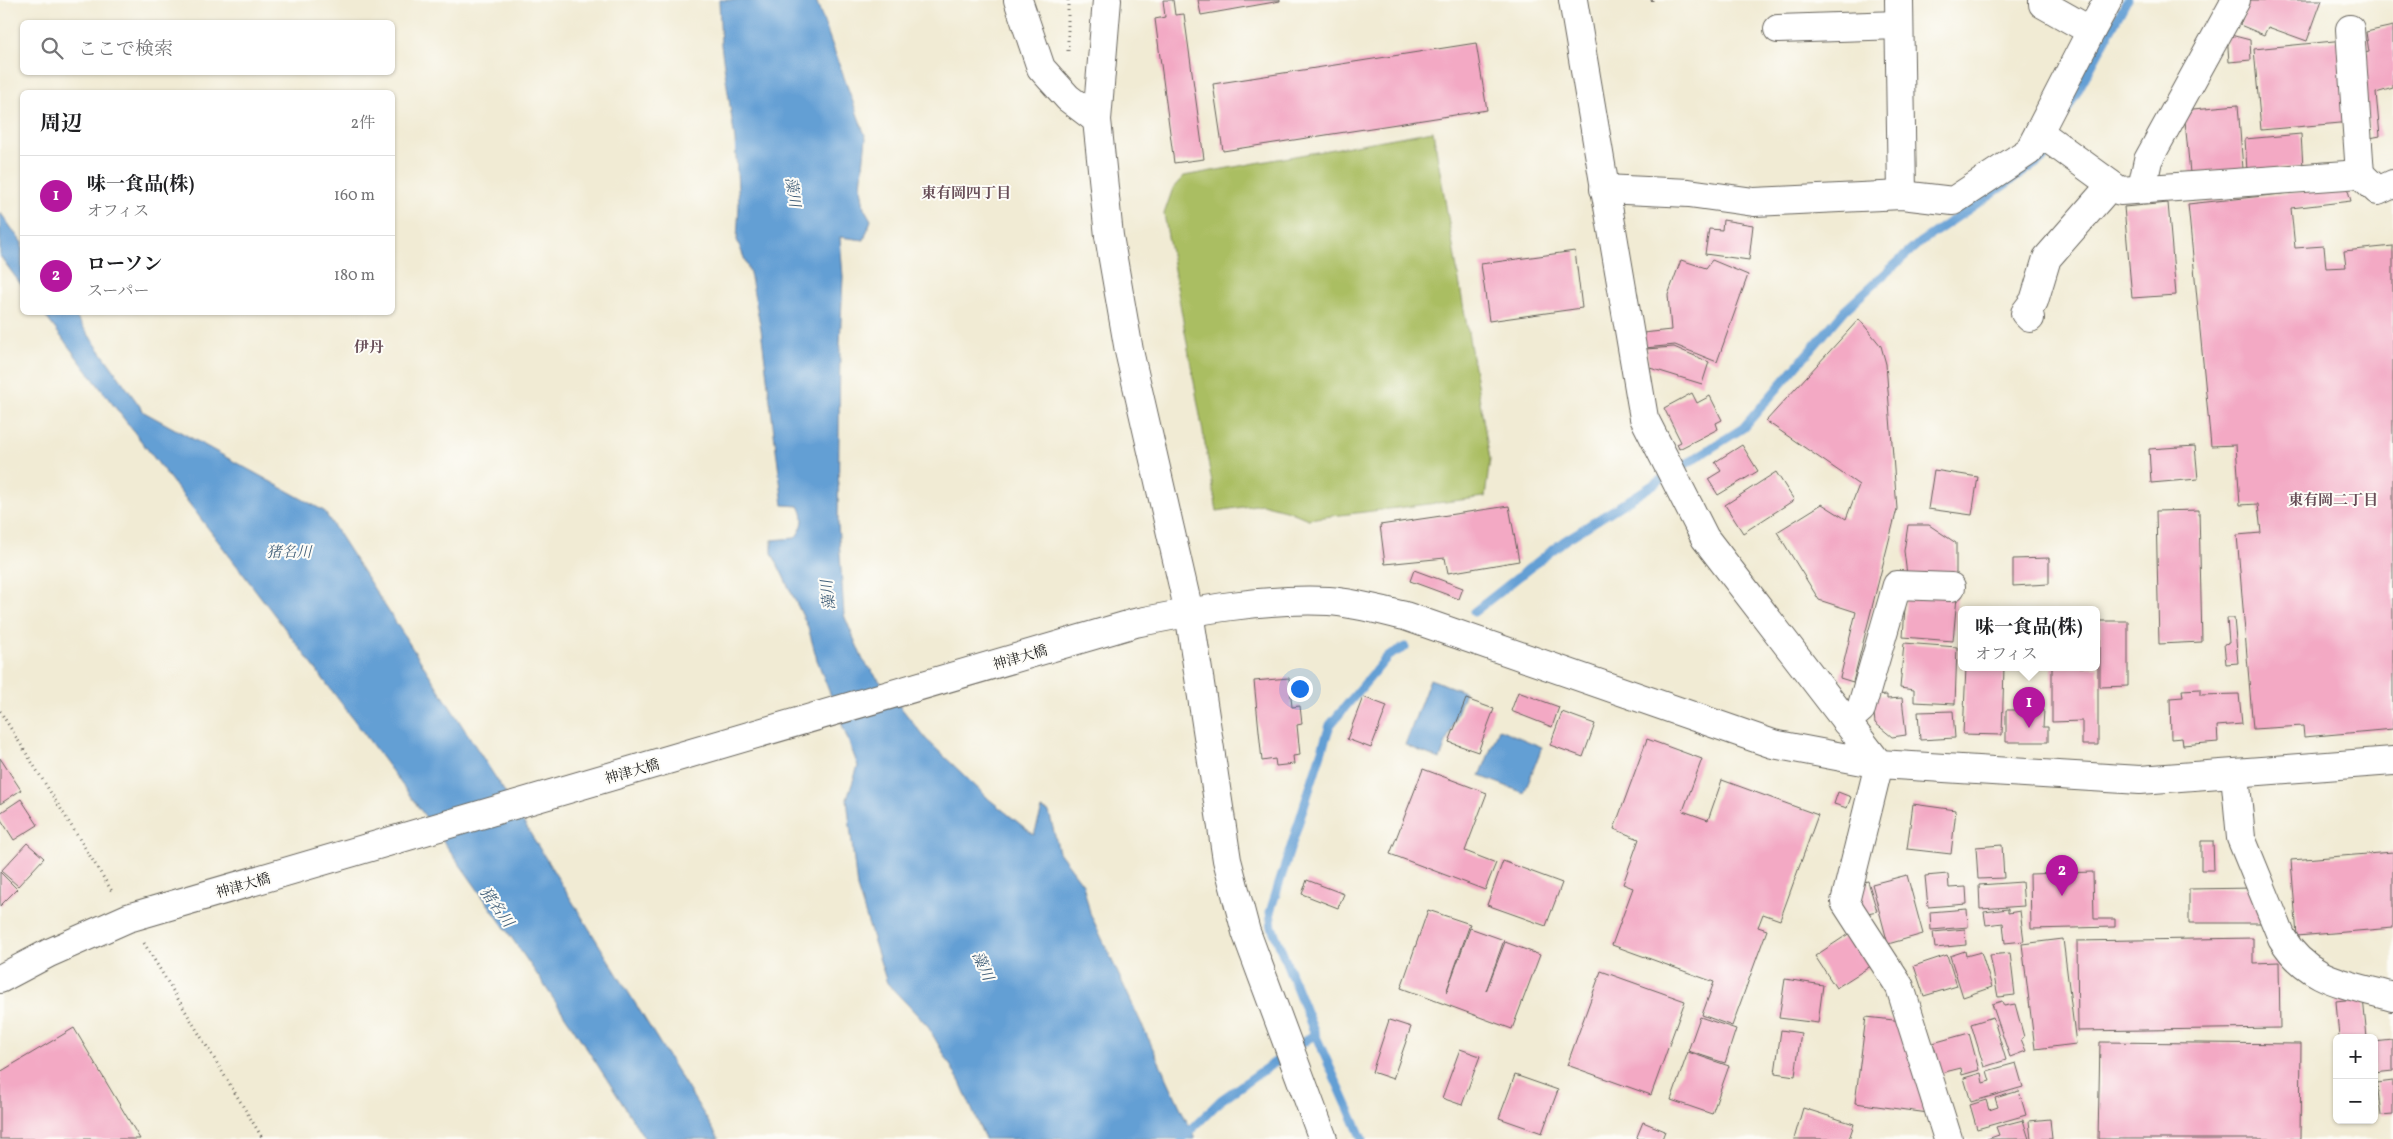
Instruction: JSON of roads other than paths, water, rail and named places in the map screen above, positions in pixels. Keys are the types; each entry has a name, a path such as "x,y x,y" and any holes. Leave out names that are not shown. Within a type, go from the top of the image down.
{"street":[{"path":"1018,0 1041,68 1068,98 1097,120"},
{"path":"1107,0 1097,120 1108,236 1129,351 1189,612 1227,860 1246,932 1322,1139"},
{"path":"1573,0 1644,418 1705,538 1879,764 1845,902 1900,987 1948,1139"},
{"path":"2043,0 2043,4 2090,31"},
{"path":"1604,189 1689,193 1754,202 1902,195 1953,201 2029,151 2090,31 2108,0"},
{"path":"2142,188 2148,160 2236,0"},
{"path":"1778,29 1899,13 1902,195"},
{"path":"2350,29 2360,174 2378,191 2393,184"},
{"path":"2039,132 2120,191 2360,174"},
{"path":"2030,318 2025,313 2034,301 2047,258 2111,185"},
{"path":"1846,722 1861,709 1897,585 1951,587"},
{"name":"神津大橋","path":"0,979 50,953 128,918 1135,623 1189,612 1293,601 1331,601 1405,616 1773,744 1879,764 2140,780 2393,761"},
{"path":"2235,774 2241,838 2282,938 2290,951 2318,974 2362,990 2393,997"}],"water":[{"name":"藻川","path":"719,0 816,0 866,138 861,186 864,208 871,220 864,240 840,237 843,277 840,344 838,523 844,615 863,660 926,739 990,800 1034,835 1042,809 1049,812 1059,852 1083,884 1090,913 1195,1139 985,1139 960,1082 927,1025 887,983 857,888 847,799 858,766 817,660 808,627 772,553 772,540 795,538 802,527 803,519 799,506 783,505 761,329 750,273 737,240 739,204 735,140 721,45"},
{"path":"0,212 20,240 20,283 0,256"},
{"name":"猪名川","path":"45,315 74,315 144,412 324,511 501,786 719,1139 645,1139 576,1032 504,926 276,617"},
{"path":"1430,679 1465,692 1440,759 1405,745"},
{"path":"1499,729 1542,747 1524,793 1480,776"}],"waterway":[{"path":"2058,127 2127,0"},
{"path":"1474,612 1564,541 1743,428 1845,310 1919,243 2044,158"},
{"path":"1182,1139 1221,1100 1315,1034 1272,927 1270,912 1330,725 1388,656 1405,647"},
{"path":"1315,1034 1362,1139"}],"place":[{"name":"味一食品(株)","path":"2029,728"},
{"name":"ローソン","path":"2062,896"}],"district":[{"name":"東有岡四丁目","path":"966,193"},
{"name":"伊丹","path":"369,347"},
{"name":"東有岡二丁目","path":"2333,500"}]}
